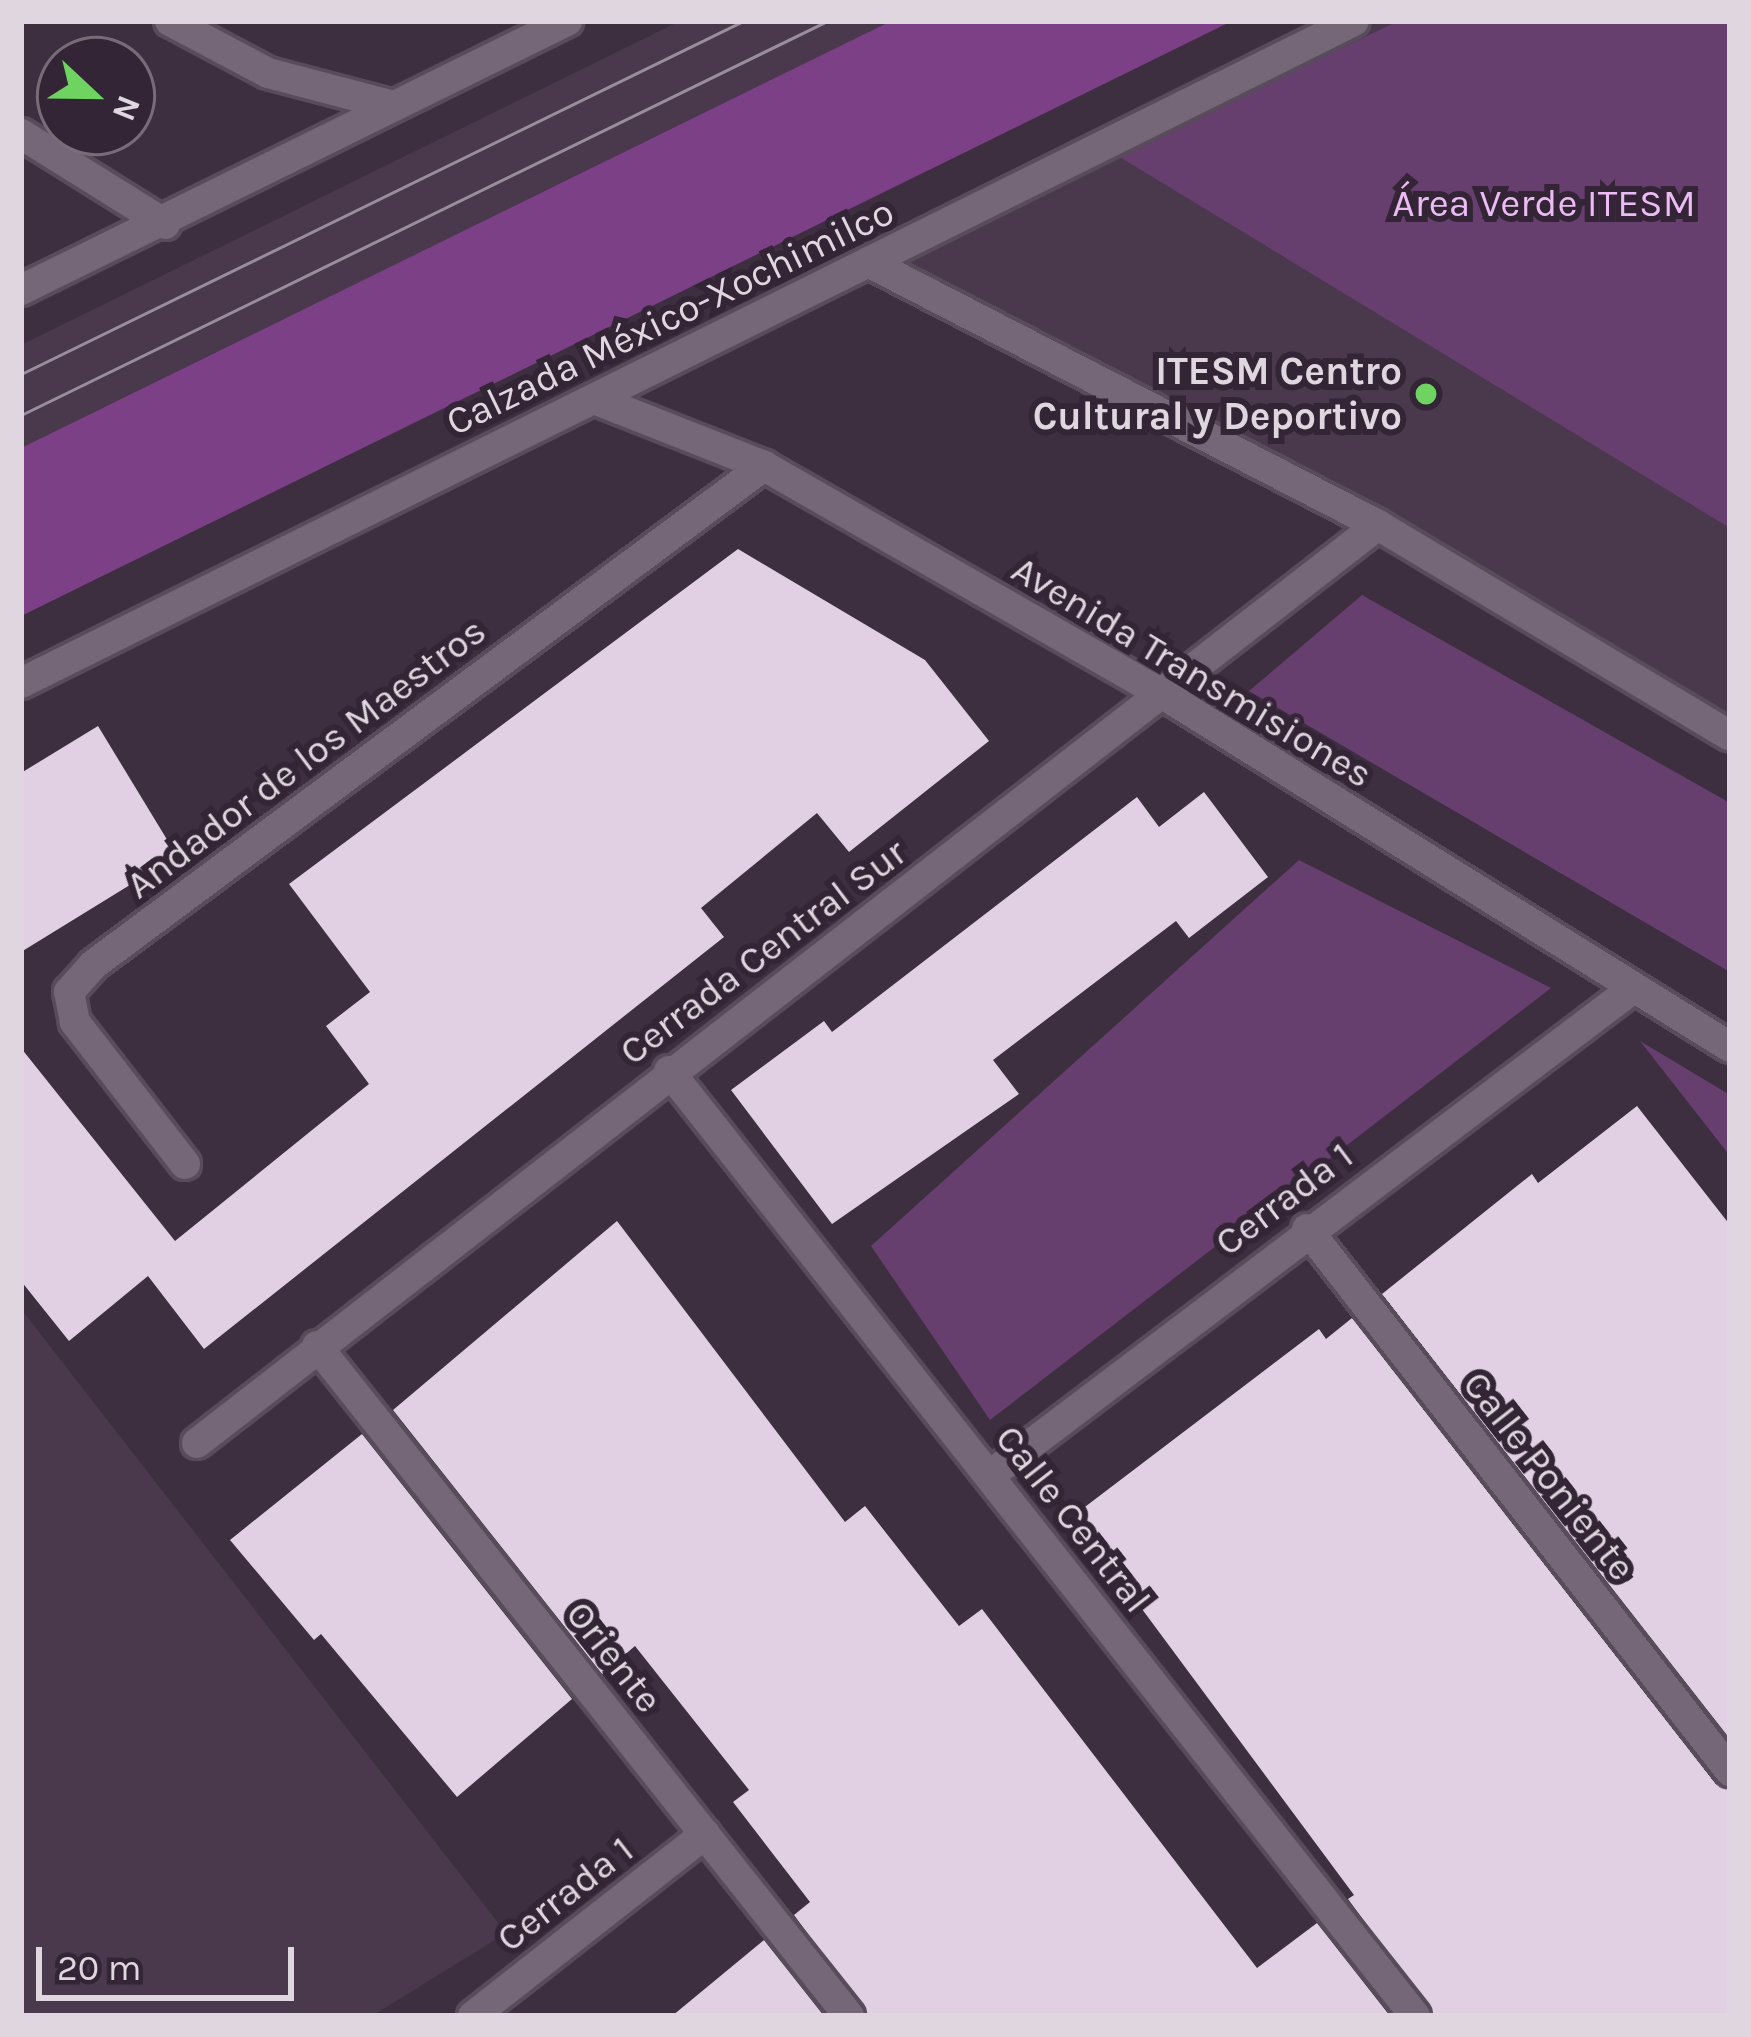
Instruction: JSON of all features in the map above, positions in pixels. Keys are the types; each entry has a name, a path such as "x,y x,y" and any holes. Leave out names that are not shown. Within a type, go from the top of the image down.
{"street":[{"path":"170,21 268,73 394,106"},
{"path":"21,290 165,224 567,21"},
{"name":"Calzada México-Xochimilco","path":"21,683 1354,21"},
{"path":"21,134 165,224"},
{"path":"868,262 1378,525 1730,736"},
{"name":"Avenida Transmisiones","path":"594,398 764,466 1166,697 1631,990 1730,1047"},
{"name":"Andador de los Maestros","path":"185,1164 75,1022 69,992 93,965 764,466"},
{"name":"Cerrada Central Sur","path":"197,1444 669,1071 1166,697 1378,525"},
{"name":"Cerrada 1","path":"989,1476 1307,1229 1631,990"},
{"name":"Calle Central","path":"669,1071 1415,2016"},
{"name":"Calle Poniente","path":"1307,1229 1730,1771"},
{"name":"Oriente","path":"317,1346 849,2016"},
{"name":"Cerrada 1","path":"473,2016 704,1834"}],"shaded area":[{"path":"680,21 891,21 21,448 21,345"},
{"path":"891,21 1232,21 21,616 21,448"},
{"name":"ITESM Centro Cultural y Deportivo","path":"1354,21 1730,21 1730,736 1378,525 868,262"},
{"path":"21,1309 506,1933 372,2016 21,2016"}],"green space":[{"name":"Área Verde ITESM","path":"1398,21 1730,21 1730,528 1118,156"},
{"path":"1362,595 1730,803 1730,972 1249,691"},
{"path":"1299,860 1551,988 990,1420 871,1246"},
{"path":"1640,1041 1730,1095 1730,1156"}],"building":[{"path":"738,549 925,660 989,741 849,852 817,813 701,908 724,937 204,1349 148,1276 69,1341 21,1281 21,1048 175,1241 369,1084 326,1026 370,992 289,884"},
{"path":"98,726 177,856 21,952 21,773"},
{"path":"1204,792 1268,877 1189,938 1176,921 993,1060 1019,1094 832,1224 731,1090 824,1021 832,1032 1137,797 1159,827"},
{"path":"1637,1106 1730,1225 1730,1739 1382,1294 1532,1174 1538,1183"},
{"path":"617,1221 845,1522 865,1506 959,1626 982,1609 1257,1968 1317,1923 1390,2016 868,2016 794,1915 810,1902 733,1802 749,1790 635,1646 602,1674 393,1410"},
{"path":"1352,1318 1715,1783 1730,1790 1730,2016 1434,2016 1348,1899 1354,1895 1073,1516 1319,1329 1326,1339"},
{"path":"362,1434 572,1699 457,1797 321,1634 314,1640 230,1540"},
{"path":"764,1940 824,2016 672,2016"}],"tram line":[{"path":"21,374 743,21"},
{"path":"21,415 827,21"}],"place":[{"name":"ITESM Centro Cultural y Deportivo","path":"1426,394"}]}
